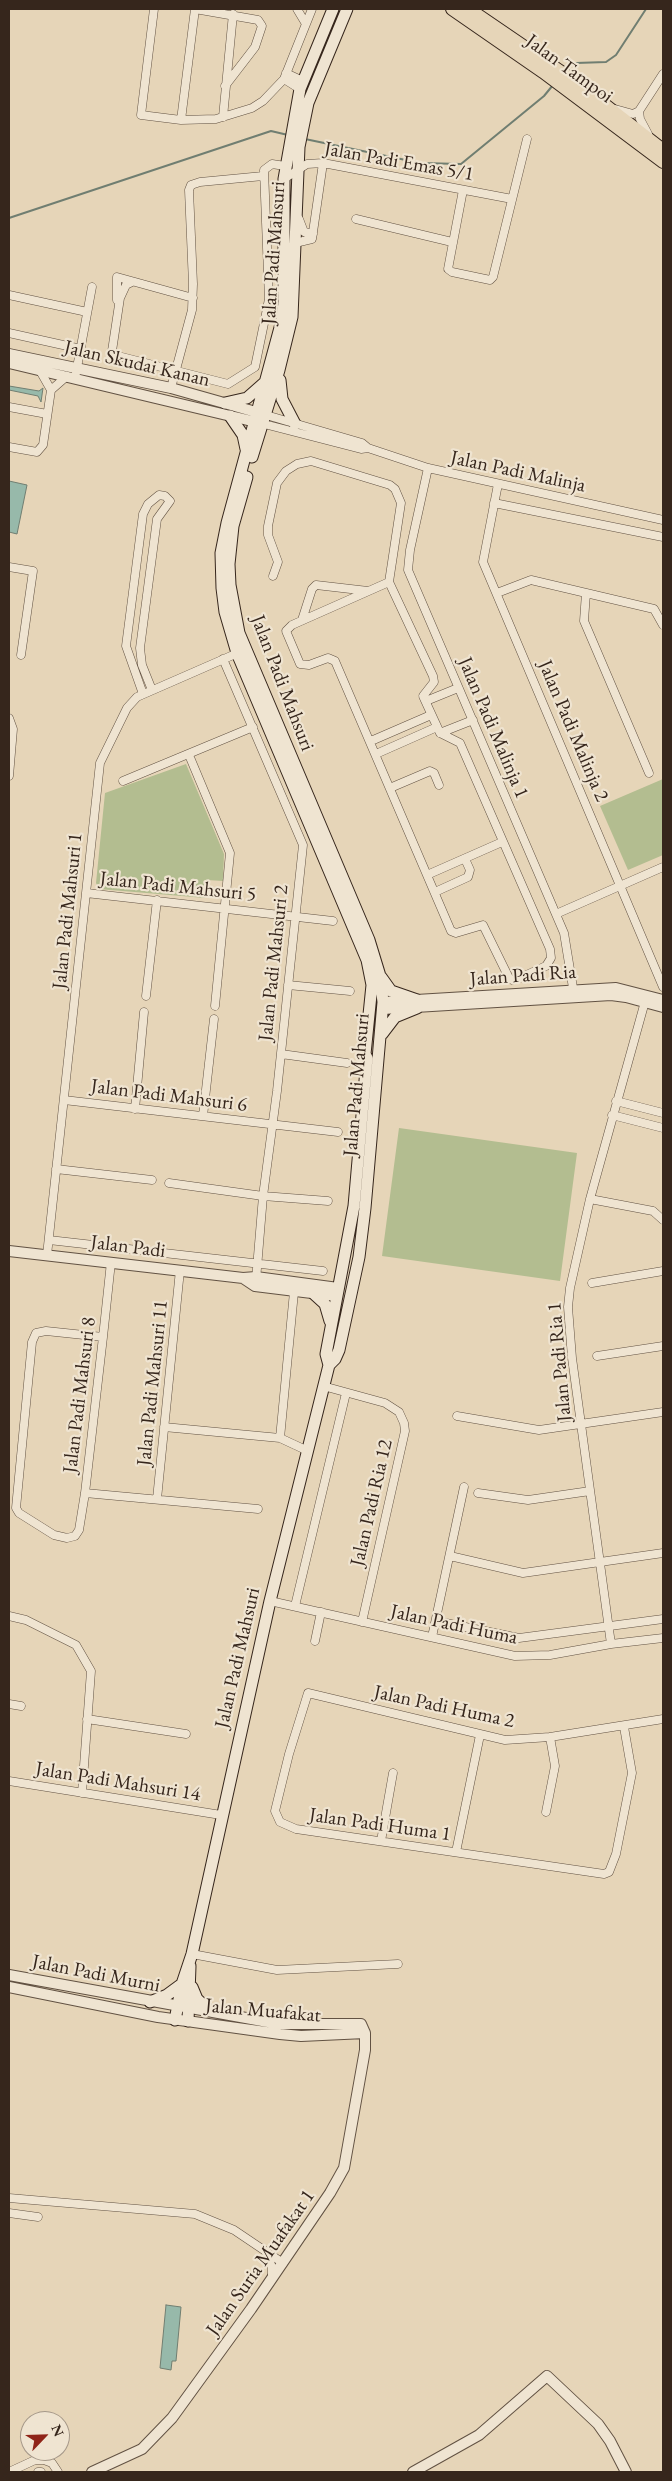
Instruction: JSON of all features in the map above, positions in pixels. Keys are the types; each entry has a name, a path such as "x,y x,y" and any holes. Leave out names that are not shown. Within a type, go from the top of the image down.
{"main road":[{"name":"Jalan Padi Mahsuri","path":"175,2020 177,2006 186,1985 221,1816 270,1601 323,1386 350,1301 361,1240 381,1038 380,976 370,940 240,652 232,604 229,564 233,526 261,418 264,383 284,303 284,179 299,122 301,85 333,9"},
{"name":"Jalan Padi Mahsuri","path":"299,122 347,9"},
{"name":"Jalan Tampoi","path":"456,10 545,67 663,162"},
{"name":"Jalan Tampoi","path":"569,85 606,106 659,147"},
{"name":"Jalan Padi Mahsuri","path":"294,146 298,169 292,317 279,370 246,454 231,504 222,553 222,588 225,612 240,652 362,944 372,985 354,1206 326,1354 332,1360"},
{"path":"279,370 282,399 295,424"},
{"path":"225,403 247,398 264,383"},
{"path":"230,416 243,435 246,454"},
{"path":"380,976 391,991 417,1004"},
{"path":"367,1058 381,1006 372,985"},
{"path":"381,1038 392,1020 417,1004"},
{"path":"332,1360 346,1300 339,1292 357,1244 361,1240"},
{"path":"314,1294 325,1304 331,1326"},
{"name":"Jalan Padi Mahsuri","path":"186,1985 190,2008 188,2021"},
{"path":"150,2002 186,1985 209,2010"}],"street":[{"path":"154,9 141,115 181,120 223,117 252,108 262,101 285,76 312,9"},
{"path":"181,120 196,9 233,14 258,20 262,26 255,47 226,86"},
{"path":"297,9 306,24"},
{"path":"223,117 233,14"},
{"path":"606,106 632,114 639,110 663,74"},
{"path":"285,76 301,85"},
{"path":"639,110 643,126 659,147"},
{"path":"463,190 448,269 490,280 527,139"},
{"path":"312,236 323,163"},
{"name":"Jalan Padi Emas 5/1","path":"284,179 307,164 323,163 512,198"},
{"path":"132,282 128,283 124,289 117,317 112,350 114,355 175,372 228,384 232,383 256,364 269,299 263,176 267,166 272,164 286,166"},
{"path":"171,388 193,298 189,190 191,185 200,182 263,176"},
{"path":"296,209 304,232 312,236"},
{"path":"356,219 452,242"},
{"path":"295,243 312,236"},
{"path":"117,317 118,277 193,298"},
{"path":"51,390 73,374 81,349 92,287"},
{"path":"9,295 87,312"},
{"path":"9,333 81,349"},
{"name":"Jalan Skudai Kanan","path":"9,354 73,374 230,416 261,418"},
{"name":"Jalan Skudai Kanan","path":"9,363 171,388 225,403 261,418"},
{"path":"9,447 37,452 44,445 51,390 39,369"},
{"path":"9,407 47,414"},
{"name":"Jalan Padi Malinja","path":"261,418 295,424 362,442 368,448 428,468 663,520"},
{"name":"Jalan Padi Malinja","path":"261,418 361,449 368,448"},
{"path":"273,576 278,562 268,536 268,526 277,483 286,471 297,464 311,461 390,485 399,494 401,503 389,582 434,676 434,682 423,696 438,730 460,743 550,949 551,958 546,966 520,978 510,979 486,928 480,924 459,932 451,931 335,661 328,658 309,666 300,664 286,631 302,620 389,582"},
{"name":"Jalan Padi Malinja 1","path":"428,468 410,550 408,570 566,937 574,994"},
{"name":"Jalan Padi Malinja 2","path":"498,484 483,558 566,760 622,885 663,987"},
{"path":"143,694 126,646 143,514 148,504 159,496 165,496 170,501 157,519 140,648 142,665 152,690"},
{"path":"494,504 663,537"},
{"path":"9,567 33,571 21,655"},
{"path":"497,593 531,580 654,609 663,626"},
{"path":"302,620 312,589 316,585 368,592"},
{"path":"586,593 584,621 649,773"},
{"path":"126,646 140,648"},
{"name":"Jalan Padi Mahsuri 1","path":"47,1255 100,763 127,708 143,694 240,652"},
{"name":"Jalan Padi Mahsuri 2","path":"223,659 303,841 255,1282"},
{"path":"426,702 458,688"},
{"path":"370,741 431,715"},
{"path":"9,718 13,729 9,776"},
{"path":"376,754 438,730 472,720"},
{"path":"123,781 253,727"},
{"path":"189,754 230,853 215,1006"},
{"path":"390,788 430,770 434,773 439,785"},
{"path":"428,874 502,842"},
{"path":"434,892 468,877 470,870 465,859"},
{"path":"556,914 663,867"},
{"name":"Jalan Padi Mahsuri 5","path":"86,893 333,921"},
{"path":"146,996 157,900"},
{"path":"288,985 350,991"},
{"name":"Jalan Padi Ria","path":"381,1006 574,994 616,988 663,1007"},
{"name":"Jalan Padi Ria","path":"645,999 663,1000"},
{"name":"Jalan Padi Ria 1","path":"611,1644 572,1358 568,1307 570,1288 590,1199 645,999"},
{"path":"136,1109 144,1012"},
{"path":"203,1116 214,1019"},
{"path":"281,1054 347,1063"},
{"name":"Jalan Padi Mahsuri 6","path":"64,1100 338,1132"},
{"path":"616,1101 663,1113"},
{"path":"630,1119 634,1106"},
{"path":"612,1115 663,1128"},
{"path":"56,1169 152,1180"},
{"path":"169,1183 263,1196 328,1201"},
{"path":"590,1199 653,1211 663,1220"},
{"path":"49,1240 323,1271"},
{"name":"Jalan Padi","path":"9,1251 243,1278 294,1297 339,1292"},
{"name":"Jalan Padi Mahsuri 8","path":"103,1337 46,1331 36,1333 32,1342 16,1508 19,1513 54,1535 68,1538 75,1536 79,1530 85,1493 103,1337 111,1262"},
{"name":"Jalan Padi Mahsuri 11","path":"157,1499 180,1270"},
{"path":"592,1283 663,1271"},
{"name":"Jalan Padi","path":"255,1282 339,1292"},
{"path":"280,1438 294,1297"},
{"path":"597,1356 663,1346"},
{"name":"Jalan Padi Ria 12","path":"323,1386 385,1403 402,1417 405,1431 362,1622"},
{"path":"295,1606 346,1393"},
{"path":"457,1416 539,1430 581,1422 663,1412"},
{"path":"164,1427 280,1438 308,1451"},
{"path":"432,1637 464,1487"},
{"path":"478,1492 528,1500 590,1491"},
{"path":"85,1493 258,1509"},
{"path":"450,1556 523,1573 663,1553"},
{"name":"Jalan Padi Huma","path":"270,1601 514,1656 550,1655 611,1644 663,1638"},
{"path":"315,1641 321,1612"},
{"path":"9,1616 26,1620 76,1645 91,1671 82,1793"},
{"name":"Jalan Padi Huma","path":"436,1621 519,1638 663,1619"},
{"name":"Jalan Padi Huma 2","path":"308,1693 505,1740 550,1737 663,1719"},
{"name":"Jalan Padi Huma 1","path":"308,1693 289,1754 275,1812 280,1822 296,1829 604,1874 609,1872 616,1854 632,1773 624,1726"},
{"path":"9,1704 21,1706"},
{"path":"87,1719 186,1734"},
{"path":"456,1852 480,1734"},
{"path":"546,1812 554,1766 550,1737"},
{"path":"381,1841 393,1773"},
{"name":"Jalan Padi Mahsuri 14","path":"9,1781 221,1816"},
{"path":"191,1958 277,1970 398,1964"},
{"name":"Jalan Padi Murni","path":"9,1975 190,2008"},
{"name":"Jalan Padi Murni","path":"9,1987 188,2021"},
{"name":"Jalan Muafakat","path":"188,2021 301,2036 365,2033 361,2024 280,2024 190,2008"},
{"name":"Jalan Suria Muafakat 1","path":"92,2472 142,2449 172,2418 320,2209 344,2168 365,2050 365,2033"},
{"path":"9,2198 195,2214 234,2230 283,2263"},
{"path":"9,2213 38,2217"},
{"path":"264,2249 271,2260 272,2279"},
{"path":"413,2472 479,2435 547,2376 598,2424 610,2441 626,2472"},
{"path":"9,2472 35,2460 44,2460 52,2463 58,2472"}],"shaded area":[{"path":"9,386 39,391 43,388 41,402 38,396 9,390"},
{"path":"9,481 27,485 17,534 9,532"},
{"path":"186,764 224,854 223,881 207,880 205,898 99,889 96,883 105,793"},
{"path":"663,779 663,855 628,870 600,806"},
{"path":"399,1128 577,1153 560,1281 382,1256"},
{"path":"166,2305 181,2307 176,2361 172,2361 171,2370 160,2368"}],"waterway":[{"path":"565,69 576,63 606,62 616,55 646,9"},
{"path":"305,139 420,163 461,164 544,96 553,85"},
{"path":"9,218 271,131 288,135"}]}
